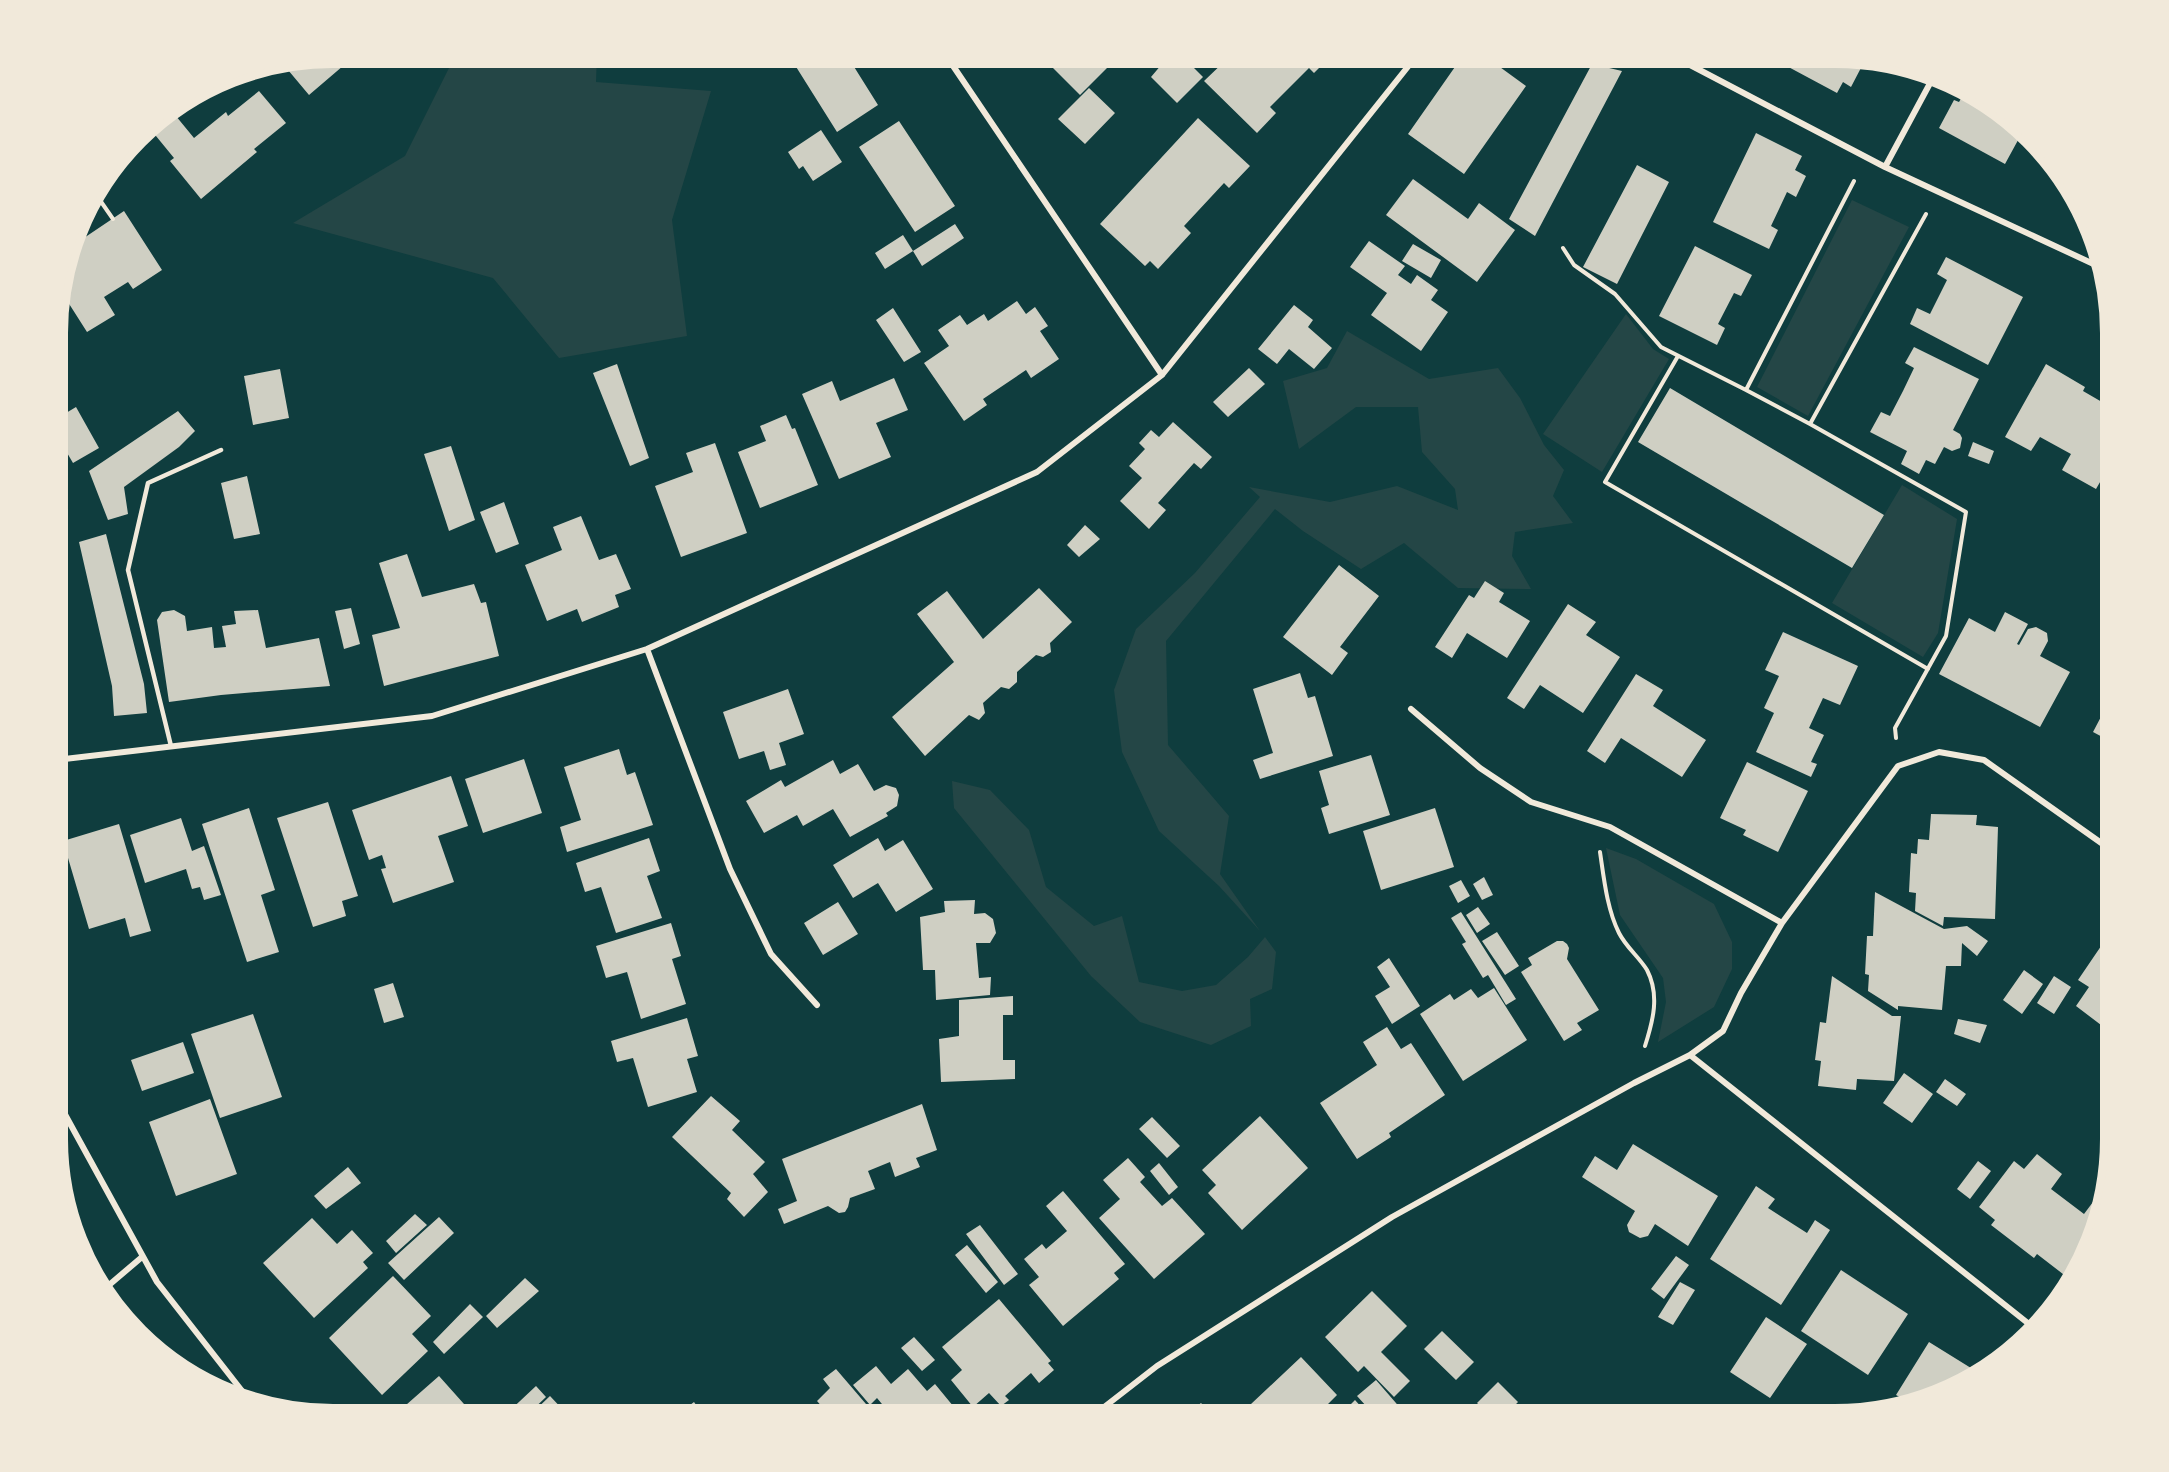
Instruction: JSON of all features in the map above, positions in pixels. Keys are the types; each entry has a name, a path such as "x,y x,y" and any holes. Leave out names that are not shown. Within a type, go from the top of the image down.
{"street":[{"path":"952,64 1162,375"},
{"path":"64,758 432,716 647,649 1037,472 1162,375 1410,64"},
{"path":"1690,64 1885,167 2095,265"},
{"path":"1885,167 1931,82"},
{"path":"647,649 730,869 771,954 817,1005"},
{"path":"1411,709 1480,768 1531,802 1610,827 1782,923"},
{"path":"1103,1408 1157,1366 1392,1217 1634,1083 1690,1055 1723,1031 1741,993 1782,923 1898,766 1939,752 1984,760 2104,845"},
{"path":"1690,1055 2030,1325"},
{"path":"64,1113 157,1282 244,1392"},
{"path":"108,1286 142,1257"}],"lane":[{"path":"171,746 128,570 148,483 221,450"},
{"path":"64,656 64,674"}],"path":[{"path":"1746,390 1867,156"},
{"path":"1810,424 1939,191"},
{"path":"100,200 113,219"},
{"path":"1563,248 1574,265 1615,294 1660,347 1810,424 1966,512 1946,636 1894,728 1898,766"},
{"path":"1678,356 1605,482 1928,669"},
{"path":"1595,822 1606,892 1619,934 1647,970 1654,991 1654,1018 1634,1083"}],"shaded area":[{"path":"451,64 597,64 596,82 711,91 672,220 687,336 559,358 493,278 293,223 405,156"},
{"path":"1852,200 1909,227 1808,416 1757,387"},
{"path":"1626,314 1653,349 1669,359 1602,472 1543,434"},
{"path":"1347,331 1429,379 1498,368 1520,398 1544,445 1564,470 1553,496 1573,523 1515,532 1512,556 1531,589 1458,588 1404,543 1361,569 1303,531 1275,509 1166,641 1168,745 1229,816 1220,874 1260,931 1219,886 1159,831 1122,752 1114,690 1136,629 1195,573 1260,497 1249,487 1330,502 1397,486 1458,510 1455,489 1422,452 1418,407 1356,407 1299,449 1283,381 1327,368"},
{"path":"1902,485 1957,519 1938,633 1923,657 1832,603"},
{"path":"952,781 990,790 1029,830 1046,887 1094,926 1122,916 1139,982 1182,991 1216,985 1248,957 1265,937 1276,952 1272,989 1250,999 1251,1026 1211,1045 1140,1022 1091,976 954,808"},
{"path":"1606,848 1636,859 1714,904 1732,942 1732,969 1714,1007 1658,1042 1666,1002 1663,978 1620,915"}],"building":[{"path":"345,64 309,95 287,69"},
{"path":"794,64 852,64 878,105 837,132"},
{"path":"1049,64 1111,64 1080,95"},
{"path":"1162,64 1190,64 1203,77 1177,103 1151,77"},
{"path":"1222,64 1323,64 1314,73 1309,68 1270,107 1276,113 1257,133 1204,81"},
{"path":"1457,64 1496,64 1526,86 1464,174 1408,134"},
{"path":"1592,64 1622,71 1535,236 1509,219"},
{"path":"1783,64 1862,66 1851,87 1843,82 1837,93"},
{"path":"1089,88 1115,113 1085,144 1058,119"},
{"path":"259,91 286,123 254,149 257,152 201,199 170,161 174,158 154,133 176,116 194,138 226,112 228,116"},
{"path":"1962,96 1970,100 2020,137 2005,164 1939,128 1954,100 1959,102"},
{"path":"1198,118 1250,166 1229,188 1224,183 1184,226 1191,233 1158,269 1150,261 1145,266 1100,224"},
{"path":"899,121 955,206 915,232 859,147"},
{"path":"821,130 842,162 813,181 803,166 799,169 788,152"},
{"path":"1756,133 1802,156 1795,170 1806,176 1796,197 1787,192 1771,226 1778,230 1769,249 1713,222"},
{"path":"1637,165 1669,182 1617,284 1583,267"},
{"path":"1413,179 1468,219 1479,203 1515,230 1477,282 1386,215"},
{"path":"124,211 162,270 133,289 128,282 104,297 115,315 87,332 67,300 82,240"},
{"path":"955,224 964,238 922,266 913,251"},
{"path":"903,235 913,251 885,269 875,253"},
{"path":"1369,241 1405,266 1398,275 1411,284 1417,275 1438,290 1431,300 1448,312 1421,351 1371,315 1387,293 1350,267"},
{"path":"1413,244 1441,260 1431,278 1402,261"},
{"path":"1695,246 1752,275 1741,296 1734,293 1718,324 1725,328 1717,345 1659,316"},
{"path":"1946,257 2023,297 1988,365 1910,324 1917,308 1930,314 1947,280 1937,274"},
{"path":"1017,301 1026,314 1035,307 1048,326 1040,331 1059,359 1031,378 1026,370 983,399 987,405 964,421 924,363 949,346 938,330 960,315 967,325 984,314 988,321"},
{"path":"1294,305 1313,320 1308,327 1332,348 1314,369 1289,349 1277,364 1258,349"},
{"path":"893,308 921,352 904,362 876,320"},
{"path":"1914,347 1979,379 1953,430 1962,438 1960,448 1952,451 1944,447 1935,464 1926,460 1919,474 1901,464 1907,451 1870,432 1881,412 1890,416 1903,391 1914,368 1905,363"},
{"path":"617,364 649,458 630,466 593,373"},
{"path":"2046,364 2085,387 2083,391 2104,403 2104,475 2096,489 2062,470 2071,454 2040,437 2031,451 2005,437"},
{"path":"1249,368 1265,384 1228,417 1213,402"},
{"path":"280,369 289,418 253,425 244,376"},
{"path":"894,378 908,410 876,423 891,457 839,479 802,394 832,381 840,401"},
{"path":"1670,388 1884,515 1852,568 1638,442"},
{"path":"76,407 99,448 73,463 64,448 64,414"},
{"path":"178,411 195,431 179,447 124,487 128,514 108,520 89,471"},
{"path":"786,415 792,429 795,428 818,485 760,508 738,452 766,441 760,426"},
{"path":"1173,422 1212,457 1201,469 1194,463 1158,503 1166,510 1149,529 1120,501 1142,478 1129,466 1145,449 1139,443 1151,430 1159,437"},
{"path":"1973,442 1994,451 1989,464 1968,456"},
{"path":"715,443 747,533 681,557 655,486 693,472 686,453"},
{"path":"451,446 475,520 449,531 424,454"},
{"path":"247,476 260,534 234,539 221,483"},
{"path":"504,502 519,544 496,553 480,512"},
{"path":"581,516 599,560 616,554 631,589 615,595 619,607 582,622 577,609 547,621 525,565 562,550 553,527"},
{"path":"1085,525 1100,539 1079,557 1067,545"},
{"path":"106,534 144,684 147,713 114,716 112,686 79,542"},
{"path":"407,554 422,597 474,584 481,603 486,602 499,656 384,686 372,635 400,628 379,563"},
{"path":"1339,565 1379,596 1340,647 1348,653 1332,675 1283,637"},
{"path":"1485,581 1504,593 1499,602 1530,621 1507,658 1467,633 1452,658 1435,647 1469,595 1474,598"},
{"path":"1039,588 1072,622 1050,643 1051,652 1043,657 1036,655 1017,672 1017,682 1009,689 1001,687 983,703 985,713 979,720 969,715 925,756 892,717 954,662 917,614 947,591 983,639"},
{"path":"1568,604 1596,622 1586,635 1620,657 1583,713 1540,685 1524,709 1507,698"},
{"path":"351,608 360,644 344,649 335,611"},
{"path":"174,610 185,616 187,631 212,627 214,648 226,647 222,626 236,624 234,611 258,610 266,648 319,638 330,686 221,695 169,702 157,620 162,612"},
{"path":"2005,612 2028,624 2017,644 2019,645 2028,629 2036,627 2047,633 2048,641 2040,656 2070,672 2040,727 1939,674 1969,618 1995,632"},
{"path":"1783,632 1858,666 1840,705 1823,698 1809,728 1824,735 1811,762 1817,764 1811,777 1756,752 1774,713 1764,708 1779,676 1765,670"},
{"path":"1300,673 1308,698 1315,696 1333,756 1260,779 1253,760 1273,753 1253,689"},
{"path":"1636,674 1663,690 1653,706 1706,740 1682,777 1621,738 1605,763 1587,751"},
{"path":"788,689 804,734 779,743 786,765 770,770 764,751 739,759 723,712"},
{"path":"2104,711 2104,738 2093,732"},
{"path":"619,749 627,775 635,772 653,825 567,852 560,827 581,820 564,767"},
{"path":"1371,755 1390,815 1329,834 1321,808 1329,805 1319,771"},
{"path":"524,759 542,813 483,833 465,779"},
{"path":"833,760 840,774 858,764 874,791 886,785 896,788 899,795 897,806 886,813 888,816 850,837 833,809 803,826 797,815 764,833 746,801 781,780 785,787"},
{"path":"1747,762 1808,791 1778,852 1743,835 1746,830 1720,818"},
{"path":"451,776 468,826 438,836 454,882 393,903 381,869 386,868 382,855 369,860 352,810"},
{"path":"328,802 358,896 342,901 346,916 313,927 277,818"},
{"path":"249,808 275,890 261,895 279,952 247,962 202,824"},
{"path":"1435,808 1454,867 1381,890 1363,831"},
{"path":"1931,814 1977,815 1976,825 1998,827 1995,919 1944,917 1943,926 1915,911 1916,893 1909,892 1911,853 1917,854 1918,839 1929,840"},
{"path":"181,818 192,851 204,846 221,895 204,900 200,887 192,889 186,869 145,883 130,835"},
{"path":"119,824 151,931 130,937 125,918 89,929 64,841"},
{"path":"649,838 660,871 647,876 662,918 616,933 601,887 585,892 576,863"},
{"path":"878,838 885,851 903,840 933,889 896,912 878,883 853,898 833,865"},
{"path":"1484,877 1493,895 1482,900 1473,884"},
{"path":"1461,880 1470,896 1458,903 1449,886"},
{"path":"1875,892 1944,929 1967,926 1988,941 1977,956 1962,943 1961,966 1946,966 1942,1010 1898,1006 1898,1010 1868,991 1869,975 1865,974 1867,936 1873,936"},
{"path":"975,900 974,914 985,913 993,919 996,933 990,943 976,943 979,978 991,977 990,995 936,1000 935,970 923,970 920,917 945,912 944,901"},
{"path":"838,902 858,934 823,955 804,923"},
{"path":"1478,907 1490,924 1477,933 1466,915"},
{"path":"1461,912 1516,999 1506,1005 1488,975 1483,978 1462,944 1466,942 1451,918"},
{"path":"671,923 681,956 672,959 686,1004 641,1019 627,972 606,978 596,946"},
{"path":"1497,932 1519,966 1505,975 1482,941"},
{"path":"1557,941 1567,944 1569,948 1567,959 1599,1010 1577,1023 1582,1030 1564,1041 1521,972 1532,965 1528,958"},
{"path":"2104,942 2104,1021 2101,1025 2076,1006 2089,987 2078,980"},
{"path":"1389,958 1420,1006 1392,1024 1375,996 1390,987 1377,967"},
{"path":"2024,970 2043,984 2022,1014 2003,1000"},
{"path":"1832,976 1892,1016 1901,1016 1894,1081 1857,1079 1856,1090 1818,1086 1821,1061 1815,1060 1820,1022 1826,1023"},
{"path":"2054,976 2071,987 2054,1014 2037,1003"},
{"path":"393,983 404,1017 384,1023 374,989"},
{"path":"1494,988 1527,1040 1463,1081 1420,1014 1450,994 1454,1000 1471,989 1478,998"},
{"path":"1013,996 1013,1015 1003,1015 1003,1060 1015,1060 1015,1079 941,1082 939,1039 959,1036 959,1000"},
{"path":"253,1014 282,1097 220,1118 191,1034"},
{"path":"687,1018 698,1056 687,1059 697,1092 648,1107 633,1058 617,1062 611,1041"},
{"path":"1958,1019 1987,1025 1980,1043 1954,1034"},
{"path":"1387,1027 1401,1049 1411,1043 1445,1095 1389,1133 1391,1137 1357,1159 1320,1103 1377,1065 1363,1042"},
{"path":"183,1042 194,1073 142,1091 131,1060"},
{"path":"1904,1073 1933,1094 1912,1123 1883,1103"},
{"path":"1945,1079 1966,1094 1957,1106 1936,1092"},
{"path":"711,1096 740,1121 732,1130 765,1162 753,1174 768,1192 744,1217 727,1199 731,1193 672,1137"},
{"path":"210,1099 237,1174 176,1196 149,1122"},
{"path":"922,1104 937,1150 916,1158 920,1167 895,1177 890,1162 868,1171 875,1189 850,1198 845,1212 839,1213 828,1206 784,1224 778,1209 797,1201 782,1159"},
{"path":"1260,1116 1308,1168 1242,1230 1208,1193 1216,1185 1202,1170"},
{"path":"1152,1117 1180,1146 1167,1158 1139,1129"},
{"path":"1633,1144 1718,1196 1688,1246 1655,1224 1648,1236 1640,1238 1629,1232 1627,1225 1635,1211 1582,1177 1595,1156 1617,1170"},
{"path":"2037,1154 2062,1174 2051,1189 2084,1214 2097,1199 2084,1242 2066,1277 2037,1254 2034,1258 1991,1225 1995,1220 1979,1207 2014,1161 2024,1169"},
{"path":"1128,1158 1145,1177 1140,1182 1162,1206 1172,1198 1205,1234 1154,1279 1099,1218 1120,1199 1103,1180"},
{"path":"1978,1161 1991,1171 1970,1199 1957,1189"},
{"path":"1159,1163 1178,1187 1169,1195 1150,1171"},
{"path":"348,1167 361,1183 326,1209 314,1196"},
{"path":"1756,1186 1775,1199 1768,1208 1807,1233 1815,1220 1830,1230 1781,1305 1710,1259"},
{"path":"1063,1191 1125,1264 1114,1273 1119,1279 1063,1326 1029,1285 1039,1277 1024,1259 1042,1244 1046,1249 1067,1231 1046,1206"},
{"path":"415,1214 427,1225 396,1253 386,1241"},
{"path":"439,1217 454,1233 404,1280 388,1263"},
{"path":"312,1218 337,1244 352,1230 373,1253 363,1262 368,1268 314,1318 263,1263"},
{"path":"980,1225 1018,1274 1004,1285 966,1234"},
{"path":"967,1245 998,1282 986,1293 955,1255"},
{"path":"1676,1256 1689,1265 1664,1299 1651,1289"},
{"path":"1841,1270 1908,1314 1868,1375 1801,1331"},
{"path":"393,1276 431,1316 412,1334 428,1351 382,1395 329,1338"},
{"path":"525,1278 539,1291 497,1328 486,1316"},
{"path":"1680,1282 1695,1290 1673,1325 1658,1317"},
{"path":"1372,1291 1407,1326 1381,1352 1410,1381 1394,1397 1364,1366 1358,1372 1325,1337"},
{"path":"999,1299 1051,1361 1048,1363 1054,1370 1039,1383 1031,1373 1005,1396 1009,1400 1001,1406 989,1393 973,1407 951,1380 962,1370 942,1347"},
{"path":"470,1304 483,1317 444,1354 433,1342"},
{"path":"1766,1317 1807,1344 1770,1398 1730,1372"},
{"path":"1442,1331 1474,1362 1456,1380 1424,1349"},
{"path":"914,1337 935,1360 922,1371 901,1348"},
{"path":"1929,1342 1974,1370 1922,1393 1903,1399 1896,1395"},
{"path":"1301,1357 1337,1395 1324,1408 1254,1408 1251,1404"},
{"path":"876,1366 891,1384 908,1369 927,1391 935,1384 955,1408 885,1408 877,1398 870,1405 853,1385"},
{"path":"836,1369 869,1408 823,1408 817,1401 830,1388 823,1379"},
{"path":"439,1376 467,1408 403,1408"},
{"path":"1376,1380 1400,1408 1368,1408 1357,1396"},
{"path":"1498,1382 1518,1402 1512,1408 1482,1408 1477,1403"},
{"path":"536,1386 546,1397 534,1408 513,1408"},
{"path":"550,1396 561,1408 537,1408"},
{"path":"1355,1400 1362,1408 1347,1408"},
{"path":"694,1402 698,1408 686,1408"},
{"path":"1201,1403 1206,1408 1195,1408"}]}
